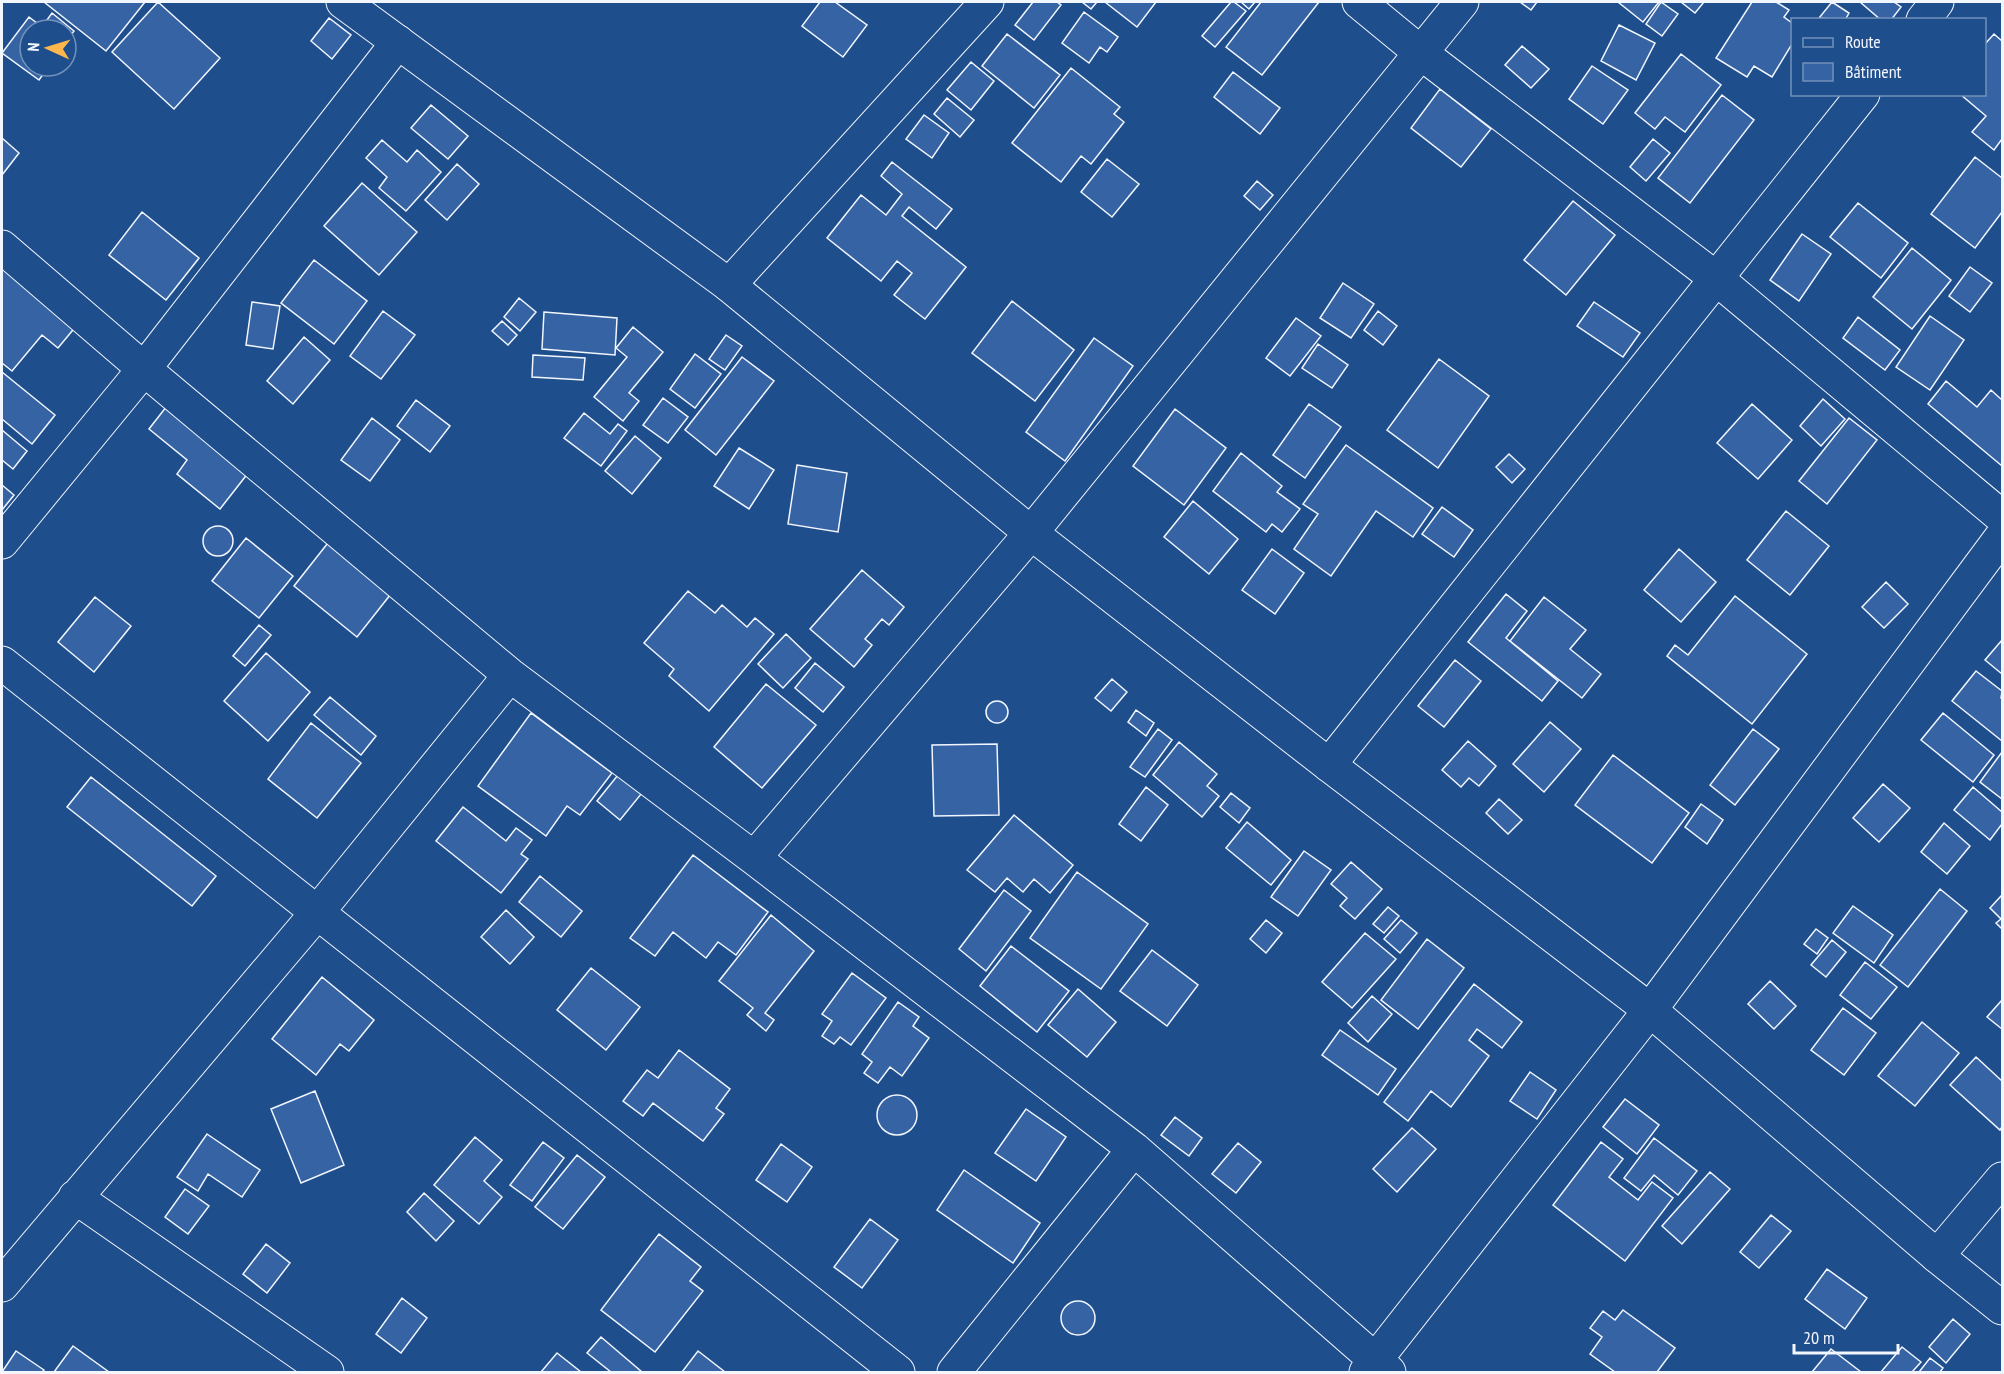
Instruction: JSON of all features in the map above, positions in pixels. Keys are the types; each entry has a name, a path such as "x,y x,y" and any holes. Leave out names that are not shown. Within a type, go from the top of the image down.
{"street":[{"path":"343,2 729,285 1030,533 1650,1010 1937,1256 2002,1308"},
{"path":"729,285 987,2"},
{"path":"1359,2 1421,53 1716,279 2002,517"},
{"path":"754,858 1030,533 1462,2"},
{"path":"1925,18 1937,2"},
{"path":"2,542 144,369 398,42"},
{"path":"1329,765 1861,96"},
{"path":"2,247 144,369 510,675 754,858 1134,1149 1377,1369 1650,1010 2002,536"},
{"path":"2,663 897,1372"},
{"path":"2,1285 316,914 510,675"},
{"path":"954,1372 1134,1149"},
{"path":"1937,1256 2002,1179"},
{"path":"75,1197 327,1372"}],"building":[{"path":"44,2 145,2 106,51 78,29 78,18 64,18"},
{"path":"158,2 220,58 174,109 112,52"},
{"path":"820,2 835,2 867,25 843,57 802,26"},
{"path":"1033,2 1057,2 1061,5 1034,40 1015,25"},
{"path":"1082,2 1097,2 1091,9"},
{"path":"1105,2 1156,2 1137,27"},
{"path":"1231,2 1246,11 1215,47 1202,36"},
{"path":"1241,2 1255,2 1249,9"},
{"path":"1261,2 1319,2 1262,75 1226,47"},
{"path":"1520,2 1537,2 1531,10"},
{"path":"1618,2 1659,2 1643,22"},
{"path":"1661,2 1678,14 1662,36 1646,24"},
{"path":"1681,2 1704,2 1695,13"},
{"path":"1752,2 1776,2 1789,10 1784,17 1791,22 1791,46 1772,77 1754,66 1747,77 1716,58"},
{"path":"1832,2 1849,13 1846,18 1819,18"},
{"path":"1860,2 1894,2 1901,7 1893,18 1879,18"},
{"path":"1084,12 1118,37 1107,52 1100,47 1089,63 1062,43"},
{"path":"52,13 58,18 48,18"},
{"path":"329,18 351,35 332,59 311,41"},
{"path":"1619,25 1655,43 1636,80 1601,61"},
{"path":"18,32 18,65 2,53"},
{"path":"1007,34 1060,75 1034,108 982,66"},
{"path":"1994,34 2002,41 2002,139 1994,150 1972,132 1986,116 1962,96 1986,96 1986,43"},
{"path":"1522,46 1549,69 1531,88 1505,65"},
{"path":"1681,54 1721,85 1685,132 1665,117 1655,129 1635,113"},
{"path":"971,62 994,81 971,110 947,90"},
{"path":"1592,66 1628,90 1603,124 1569,99"},
{"path":"1071,68 1120,107 1114,114 1124,122 1091,164 1081,156 1061,182 1012,143"},
{"path":"1233,72 1280,108 1260,134 1214,97"},
{"path":"1440,89 1491,129 1461,167 1411,128"},
{"path":"1722,95 1754,120 1690,203 1658,178"},
{"path":"947,98 974,120 960,137 934,114"},
{"path":"431,105 468,136 448,159 411,128"},
{"path":"924,115 949,133 932,158 906,139"},
{"path":"2,138 19,153 2,175"},
{"path":"1653,139 1670,153 1646,181 1630,167"},
{"path":"382,140 407,162 417,150 441,172 406,211 379,188 387,177 366,158"},
{"path":"1975,157 2002,178 2002,212 1975,248 1931,214"},
{"path":"1107,159 1139,184 1112,217 1081,192"},
{"path":"892,162 952,209 936,229 909,207 902,216 966,267 925,319 894,295 912,273 897,261 881,281 827,238 861,195 886,215 902,194 881,176"},
{"path":"457,164 479,184 447,220 425,200"},
{"path":"1257,181 1273,195 1260,210 1244,196"},
{"path":"362,183 417,232 379,275 324,226"},
{"path":"1573,201 1615,235 1566,295 1524,260"},
{"path":"1858,203 1908,243 1881,278 1830,237"},
{"path":"142,212 199,258 166,300 109,255"},
{"path":"1802,234 1831,254 1799,301 1770,280"},
{"path":"1912,248 1951,280 1912,329 1873,297"},
{"path":"314,260 367,301 334,344 281,303"},
{"path":"2,264 77,325 58,348 42,335 12,371 2,363"},
{"path":"1970,267 1992,283 1970,312 1949,296"},
{"path":"1343,283 1374,304 1351,338 1320,318"},
{"path":"519,298 536,312 520,331 504,317"},
{"path":"1012,301 1074,350 1035,401 972,353"},
{"path":"252,302 280,306 273,349 246,345"},
{"path":"1594,302 1640,333 1623,357 1577,326"},
{"path":"383,311 415,335 381,379 350,356"},
{"path":"1378,311 1397,326 1383,345 1364,330"},
{"path":"544,312 617,318 615,355 542,349"},
{"path":"1930,316 1964,340 1930,390 1896,367"},
{"path":"1858,317 1900,350 1885,370 1843,338"},
{"path":"1296,318 1321,336 1290,376 1266,358"},
{"path":"502,321 517,335 508,345 492,331"},
{"path":"633,327 663,352 629,393 639,401 623,421 594,397 627,357 616,348"},
{"path":"726,335 742,346 725,370 709,359"},
{"path":"304,337 330,360 293,404 267,381"},
{"path":"1094,338 1133,366 1065,461 1026,432"},
{"path":"1318,344 1348,365 1332,388 1302,368"},
{"path":"695,354 721,374 695,408 670,389"},
{"path":"533,355 585,358 583,380 532,377"},
{"path":"742,357 774,381 716,455 685,430"},
{"path":"1439,359 1489,396 1438,468 1387,430"},
{"path":"2,372 55,415 32,444 2,419"},
{"path":"1946,381 1977,407 1991,390 2002,400 2002,466 1928,404"},
{"path":"663,398 688,417 668,443 643,425"},
{"path":"1823,399 1845,419 1821,446 1800,426"},
{"path":"416,400 450,426 430,452 397,426"},
{"path":"170,402 252,468 220,509 177,474 187,460 149,429"},
{"path":"1309,404 1341,427 1305,478 1273,455"},
{"path":"1752,404 1792,440 1758,479 1717,443"},
{"path":"1175,409 1226,448 1184,505 1133,466"},
{"path":"584,413 610,434 618,424 627,431 601,466 564,438"},
{"path":"372,418 400,440 370,481 341,460"},
{"path":"1849,418 1877,440 1827,504 1799,481"},
{"path":"2,430 27,451 13,469 2,460"},
{"path":"635,436 661,458 632,494 605,471"},
{"path":"1346,445 1433,508 1413,537 1376,511 1331,576 1294,549 1318,514 1303,504"},
{"path":"739,448 774,470 749,509 714,486"},
{"path":"1241,453 1282,486 1277,492 1300,509 1282,532 1272,524 1266,532 1213,491"},
{"path":"1509,454 1525,469 1512,483 1496,467"},
{"path":"797,465 847,473 838,532 788,524"},
{"path":"2,485 14,495 2,510"},
{"path":"1193,501 1238,539 1209,574 1164,537"},
{"path":"1442,507 1473,530 1454,557 1422,534"},
{"path":"1786,511 1829,546 1790,595 1747,560"},
{"path":"218,526 229,530 233,541 229,552 218,556 207,552 203,541 207,530"},
{"path":"246,538 293,576 259,618 212,581"},
{"path":"331,539 394,590 357,637 294,586"},
{"path":"1272,549 1304,573 1275,614 1242,590"},
{"path":"1679,549 1716,582 1681,622 1644,590"},
{"path":"862,570 904,607 889,625 882,619 865,639 872,645 854,667 810,629"},
{"path":"1886,582 1908,604 1884,628 1862,607"},
{"path":"688,591 715,613 722,605 747,627 755,618 774,634 709,711 669,676 674,669 644,643"},
{"path":"1506,594 1527,611 1506,638 1558,681 1542,701 1468,642"},
{"path":"1735,596 1807,654 1752,724 1667,656 1675,645 1688,655"},
{"path":"95,597 131,626 94,672 58,642"},
{"path":"1544,597 1586,630 1570,649 1601,674 1582,698 1510,641"},
{"path":"259,625 271,635 245,666 233,656"},
{"path":"786,634 811,658 783,688 758,664"},
{"path":"2002,640 2002,674 1985,660"},
{"path":"266,653 310,692 268,741 224,701"},
{"path":"1455,660 1481,681 1444,727 1418,706"},
{"path":"815,663 844,687 823,712 795,688"},
{"path":"1976,671 2002,691 2002,741 1952,701"},
{"path":"1112,679 1127,692 1111,711 1095,698"},
{"path":"766,684 816,725 762,788 714,747"},
{"path":"330,697 376,736 361,755 314,715"},
{"path":"993,701 1001,701 1008,708 1008,716 1001,723 993,723 986,716 986,708"},
{"path":"1136,710 1154,723 1146,736 1128,722"},
{"path":"531,713 612,773 580,815 567,806 546,836 478,786"},
{"path":"1943,713 1994,755 1973,782 1921,740"},
{"path":"1550,722 1581,749 1544,792 1513,764"},
{"path":"311,723 361,763 317,818 268,779"},
{"path":"1158,729 1172,740 1145,777 1130,767"},
{"path":"1753,729 1779,749 1735,805 1710,785"},
{"path":"1468,741 1496,766 1479,786 1469,778 1461,787 1442,770"},
{"path":"1179,742 1217,774 1207,786 1219,796 1202,817 1153,775"},
{"path":"997,744 999,815 934,816 932,745"},
{"path":"2002,752 2002,799 1980,782"},
{"path":"1613,755 1689,813 1652,863 1575,805"},
{"path":"618,775 642,793 620,820 597,801"},
{"path":"91,777 216,876 192,906 67,807"},
{"path":"1883,784 1910,808 1879,842 1853,818"},
{"path":"1146,787 1168,805 1141,841 1119,824"},
{"path":"1973,787 2002,812 2002,824 1990,840 1954,810"},
{"path":"1231,793 1250,808 1239,823 1220,807"},
{"path":"1499,799 1522,820 1508,834 1486,813"},
{"path":"1701,804 1723,820 1707,844 1685,827"},
{"path":"463,807 506,841 516,828 532,840 521,854 528,859 501,893 436,841"},
{"path":"1014,815 1073,865 1050,893 1034,879 1023,892 1007,878 995,892 967,870"},
{"path":"1247,822 1291,860 1271,885 1226,848"},
{"path":"1944,823 1970,846 1947,874 1921,852"},
{"path":"1304,851 1331,870 1298,916 1271,897"},
{"path":"693,855 768,912 736,955 718,942 706,958 673,932 655,956 630,938"},
{"path":"1351,862 1382,889 1355,919 1340,906 1347,898 1331,884"},
{"path":"1077,872 1148,924 1101,989 1030,938"},
{"path":"540,876 582,911 561,937 519,902"},
{"path":"1940,889 1967,911 1908,987 1880,965"},
{"path":"1004,890 1031,911 986,971 959,949"},
{"path":"2002,895 2002,929 1996,923 2001,919 1990,908"},
{"path":"1853,906 1893,935 1874,963 1833,933"},
{"path":"1388,907 1399,916 1384,933 1373,924"},
{"path":"506,910 534,937 510,964 481,937"},
{"path":"771,915 814,951 765,1013 774,1020 766,1031 747,1015 753,1008 719,981"},
{"path":"1266,920 1282,933 1266,953 1250,939"},
{"path":"1401,920 1417,933 1400,953 1384,939"},
{"path":"1816,929 1828,938 1817,954 1804,944"},
{"path":"1365,933 1396,959 1352,1008 1322,982"},
{"path":"1427,939 1464,968 1418,1029 1381,1000"},
{"path":"1832,940 1846,952 1826,977 1811,965"},
{"path":"1011,946 1069,991 1037,1032 980,986"},
{"path":"1152,950 1198,985 1167,1026 1120,991"},
{"path":"1865,962 1897,987 1871,1019 1840,995"},
{"path":"591,968 640,1007 606,1050 557,1010"},
{"path":"852,973 886,998 851,1045 840,1037 834,1044 822,1036 832,1021 822,1014"},
{"path":"322,977 374,1020 349,1051 340,1044 316,1075 272,1039"},
{"path":"1770,981 1796,1006 1774,1029 1748,1004"},
{"path":"1474,984 1522,1022 1502,1048 1477,1029 1469,1040 1489,1056 1451,1107 1431,1091 1408,1121 1384,1102"},
{"path":"1078,989 1116,1022 1087,1057 1048,1025"},
{"path":"1372,996 1392,1014 1368,1042 1348,1023"},
{"path":"2002,1000 2002,1029 1987,1017"},
{"path":"898,1002 919,1017 913,1026 929,1038 902,1076 890,1067 878,1083 864,1073 872,1062 862,1054"},
{"path":"1843,1008 1876,1033 1844,1075 1811,1050"},
{"path":"1922,1022 1959,1053 1915,1106 1878,1076"},
{"path":"1340,1030 1396,1069 1378,1095 1322,1055"},
{"path":"679,1050 730,1089 716,1108 724,1114 703,1141 653,1103 643,1116 623,1101 647,1070 658,1078"},
{"path":"1976,1057 2002,1081 2002,1127 2000,1130 1950,1085"},
{"path":"1530,1072 1556,1090 1537,1119 1510,1101"},
{"path":"315,1091 344,1165 301,1183 271,1109"},
{"path":"897,1095 911,1101 917,1115 911,1129 897,1135 883,1129 877,1115 883,1101"},
{"path":"1625,1099 1659,1125 1637,1154 1603,1127"},
{"path":"1026,1109 1066,1137 1036,1181 995,1153"},
{"path":"1175,1117 1202,1138 1189,1156 1161,1135"},
{"path":"1412,1128 1436,1149 1397,1192 1373,1169"},
{"path":"207,1134 260,1170 242,1197 208,1174 198,1191 177,1177"},
{"path":"475,1137 502,1160 484,1181 502,1197 479,1224 434,1185"},
{"path":"1654,1138 1697,1171 1678,1195 1654,1175 1641,1191 1624,1178"},
{"path":"543,1142 564,1158 532,1201 510,1185"},
{"path":"1601,1142 1623,1159 1609,1177 1638,1200 1652,1182 1673,1198 1625,1261 1553,1205"},
{"path":"1238,1143 1261,1162 1236,1193 1212,1174"},
{"path":"781,1144 812,1167 787,1202 756,1180"},
{"path":"577,1155 605,1177 563,1229 535,1207"},
{"path":"964,1170 1040,1223 1013,1263 937,1210"},
{"path":"1710,1172 1730,1189 1682,1244 1662,1226"},
{"path":"185,1189 209,1206 188,1234 165,1217"},
{"path":"424,1193 454,1221 436,1241 407,1212"},
{"path":"1771,1215 1791,1231 1759,1268 1740,1252"},
{"path":"870,1219 898,1240 862,1288 834,1267"},
{"path":"659,1234 701,1267 690,1281 703,1291 655,1352 601,1310"},
{"path":"266,1244 290,1263 267,1293 243,1274"},
{"path":"1827,1269 1867,1298 1845,1329 1805,1299"},
{"path":"402,1298 427,1318 401,1353 376,1334"},
{"path":"1078,1301 1090,1306 1095,1318 1090,1330 1078,1335 1066,1330 1061,1318 1066,1306"},
{"path":"1623,1310 1675,1348 1657,1372 1615,1372 1590,1354 1602,1337 1590,1328 1603,1311 1615,1320"},
{"path":"1953,1319 1970,1334 1946,1363 1929,1347"},
{"path":"601,1337 642,1372 611,1372 587,1353"},
{"path":"73,1346 109,1372 54,1372"},
{"path":"1902,1347 1921,1362 1912,1372 1881,1372"},
{"path":"1831,1349 1861,1372 1812,1372"},
{"path":"16,1351 44,1370 42,1372 2,1372"},
{"path":"698,1351 725,1372 682,1372"},
{"path":"557,1353 581,1372 541,1372"},
{"path":"1930,1358 1943,1368 1940,1372 1919,1372"}]}
